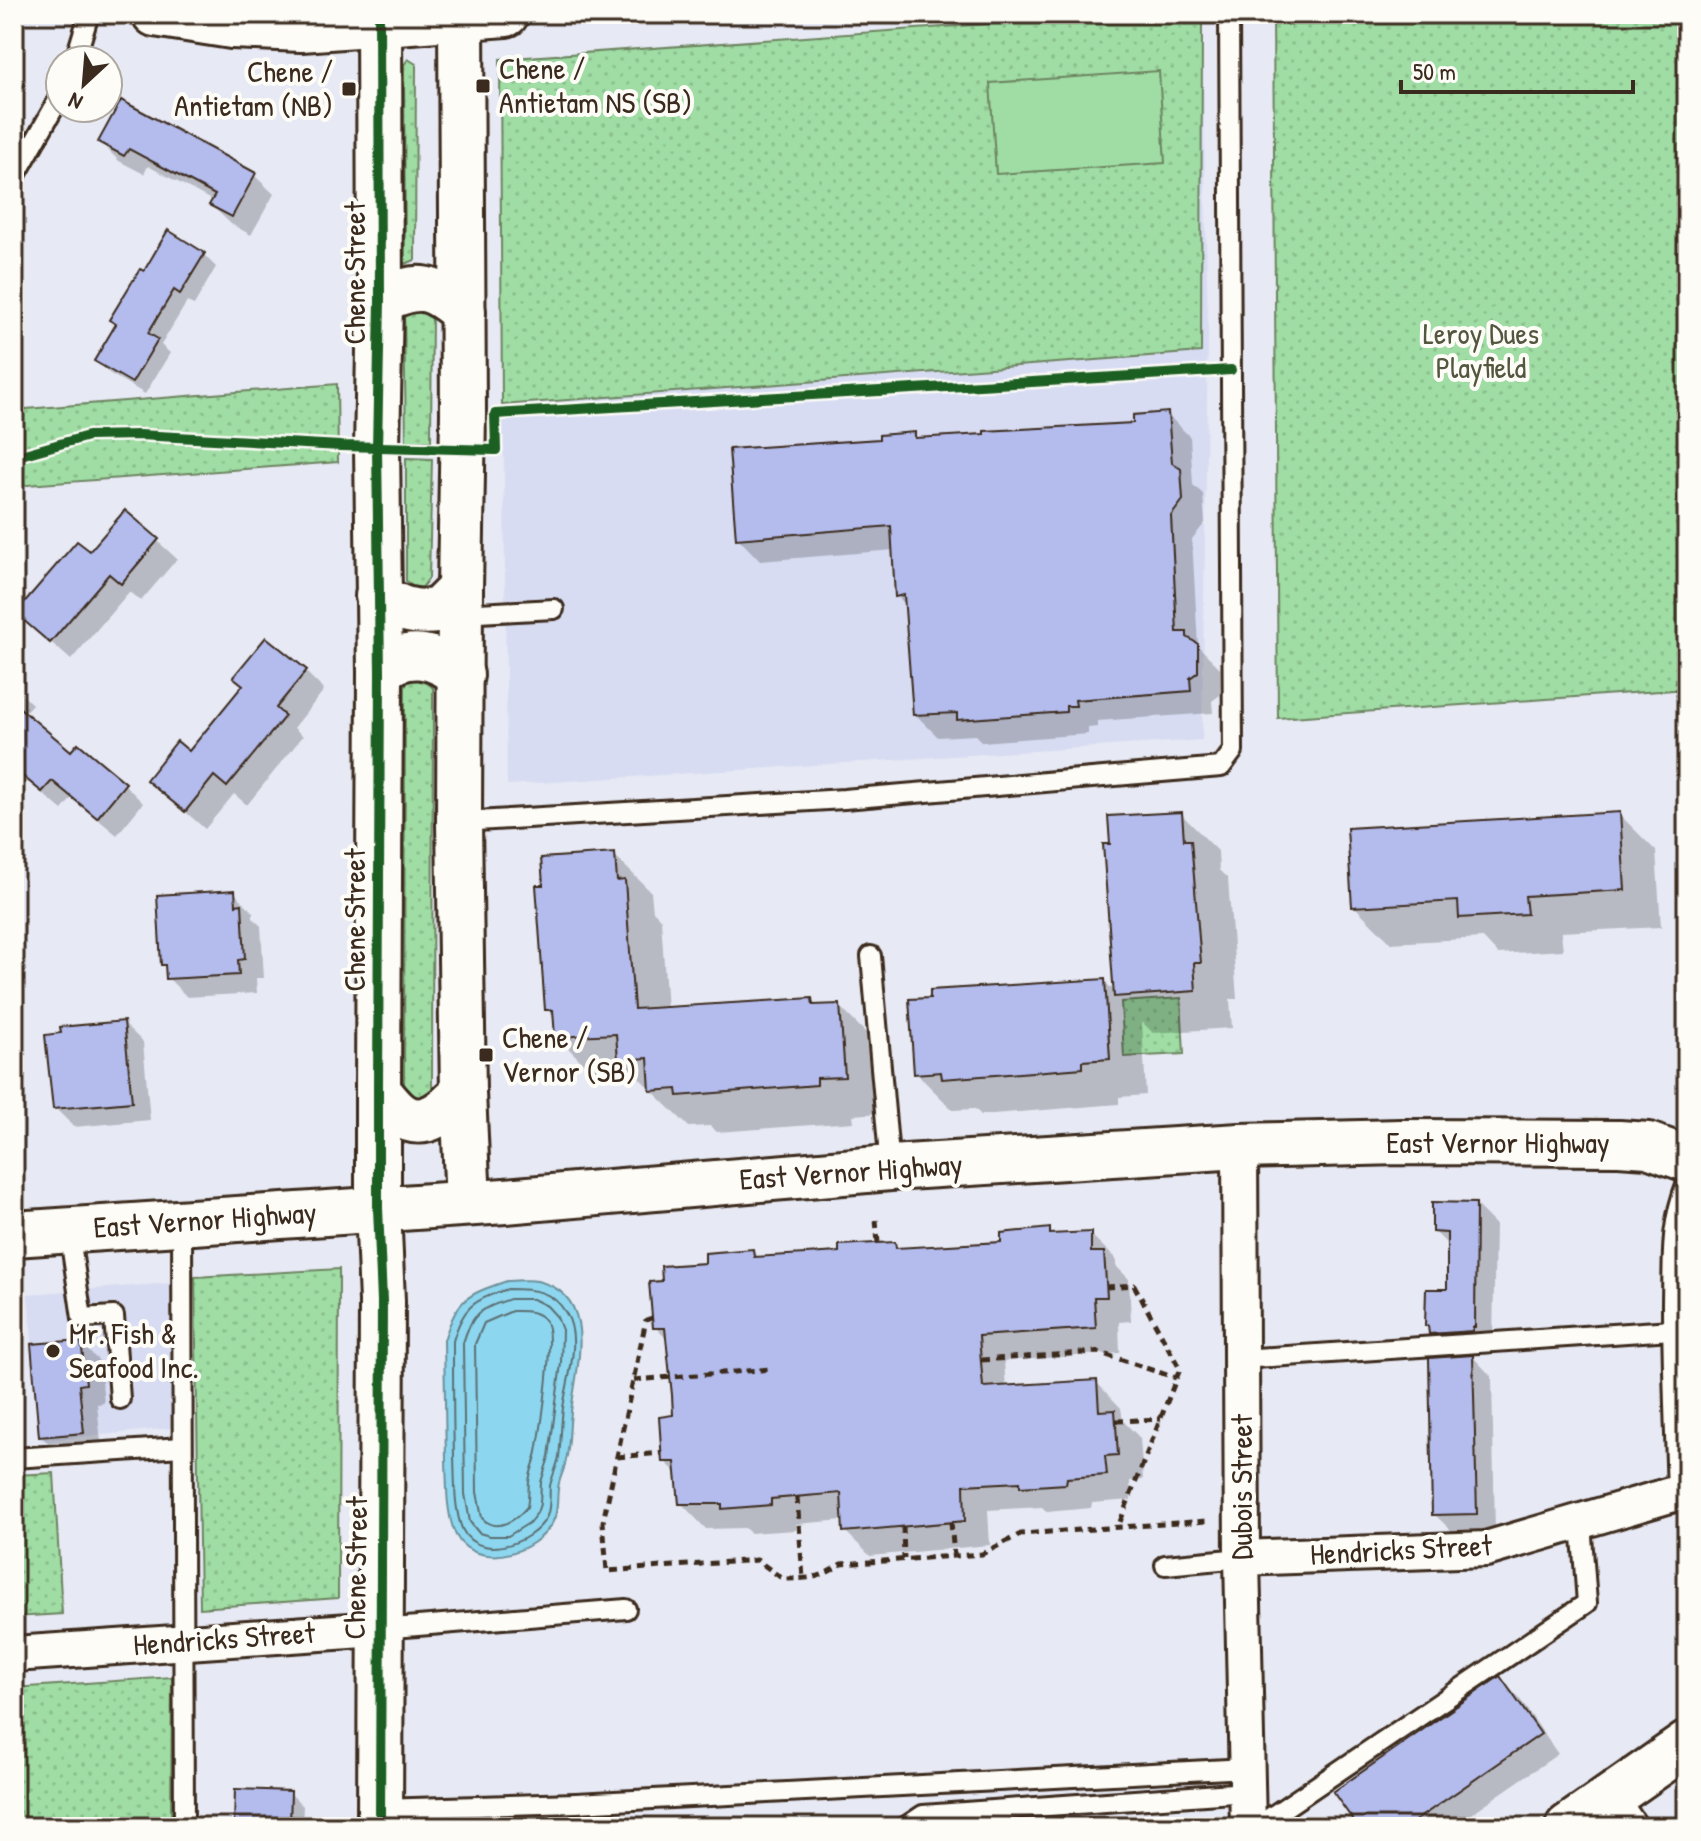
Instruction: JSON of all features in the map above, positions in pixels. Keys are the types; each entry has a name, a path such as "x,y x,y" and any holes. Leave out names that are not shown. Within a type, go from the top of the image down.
{"street":[{"path":"155,14 232,26 506,14"},
{"path":"461,16 463,312 459,822 463,1093 468,1203"},
{"name":"Chene Street","path":"379,18 380,1818"},
{"path":"380,301 419,286 443,295 463,312"},
{"path":"378,596 400,609 418,613 438,611 460,601"},
{"path":"380,672 390,662 423,655 444,662 461,675"},
{"path":"378,1091 402,1116 421,1120 441,1115 463,1093"},
{"name":"East Vernor Highway","path":"14,1234 468,1203 890,1168 1240,1146 1401,1142 1619,1143 1648,1145 1687,1159"},
{"name":"Dubois Street","path":"1240,1146 1242,1558 1248,1827"},
{"name":"Hendricks Street","path":"1242,1558 1486,1549 1677,1493"},
{"name":"Hendricks Street","path":"14,1654 379,1629"},
{"path":"1568,1827 1628,1810 1687,1744"}],"lane":[{"path":"80,44 89,14"},
{"path":"459,822 844,799 1221,767 1233,751 1229,14"},
{"path":"17,173 45,124"},
{"path":"460,601 554,609"},
{"path":"871,956 890,1168"},
{"path":"1677,1493 1672,1330 1673,1230 1687,1182"},
{"path":"182,1222 184,1827"},
{"path":"69,1230 82,1318 114,1316 120,1399"},
{"path":"1241,1359 1672,1330"},
{"path":"14,1458 182,1447"},
{"path":"1256,1827 1587,1603 1581,1523"},
{"name":"Hendricks Street","path":"1165,1565 1242,1558"},
{"name":"Hendricks Street","path":"379,1629 626,1609"},
{"path":"380,1818 576,1803 1247,1780"},
{"path":"905,1827 923,1815 1247,1780"}],"path":[{"path":"876,1220 878,1243"},
{"path":"1106,1287 1134,1285 1180,1369 1118,1527"},
{"path":"652,1318 646,1320 603,1522 607,1571 757,1560 783,1579 803,1578 823,1576 841,1564 982,1554 1021,1534 1207,1521"},
{"path":"981,1360 1098,1352 1176,1378"},
{"path":"634,1380 772,1369"},
{"path":"1116,1421 1161,1419"},
{"path":"617,1457 662,1453"},
{"path":"797,1497 803,1578"},
{"path":"951,1522 954,1556"},
{"path":"903,1526 904,1559"}],"shaded area":[{"path":"1126,14 1202,14 1208,333 1202,740 507,785 500,59"},
{"path":"172,1283 171,1428 41,1441 28,1294"}],"green space":[{"path":"1126,14 1202,14 1201,352 502,405 500,59"},
{"name":"Leroy Dues Playfield","path":"1273,14 1687,14 1687,689 1278,718"},
{"path":"408,59 416,64 415,260 405,264 404,65"},
{"path":"1159,71 1165,163 996,174 990,83"},
{"path":"404,309 432,312 431,441 406,442"},
{"path":"337,384 338,462 14,486 14,410"},
{"path":"406,458 432,459 429,578 421,589 406,581"},
{"path":"422,677 433,688 432,1093 425,1101 412,1101 404,1093 405,687 410,678"},
{"path":"1181,998 1184,1054 1124,1057 1121,1002"},
{"path":"339,1269 338,1598 200,1608 195,1277"},
{"path":"54,1473 62,1614 14,1617 14,1475"},
{"path":"172,1677 171,1827 14,1827 14,1688"}],"water":[{"path":"507,1281 537,1281 557,1289 570,1301 580,1335 579,1355 568,1448 554,1519 546,1532 534,1542 503,1555 487,1555 473,1551 461,1542 451,1520 447,1486 444,1340 454,1315 465,1300"}],"building":[{"path":"124,102 256,173 232,217 209,205 215,195 129,149 124,156 98,142 108,124 124,124"},
{"path":"168,230 205,253 180,294 174,290 148,333 158,339 132,383 94,361 116,324 109,320 140,269 144,271"},
{"path":"1168,412 1172,463 1181,469 1183,500 1171,516 1177,632 1187,632 1187,637 1198,644 1198,672 1190,678 1191,691 1075,700 1076,706 1066,706 1066,712 957,720 957,713 913,715 904,595 895,597 891,526 736,539 729,449 879,439 879,435 915,432 915,438 1133,423 1133,415"},
{"path":"125,510 159,539 121,584 109,574 50,643 15,613 77,541 90,551"},
{"path":"266,637 307,670 276,708 285,716 227,787 214,776 185,812 146,780 177,741 189,751 243,685 233,677"},
{"path":"14,703 71,751 78,743 126,783 97,818 52,781 42,792 14,769"},
{"path":"1182,812 1184,840 1191,840 1201,963 1194,963 1196,991 1114,997 1103,844 1110,844 1108,816"},
{"path":"1620,812 1625,890 1525,896 1527,914 1459,918 1458,901 1352,907 1347,828"},
{"path":"615,853 617,881 625,880 634,1009 812,998 813,1005 840,1004 845,1077 817,1078 817,1085 678,1096 677,1089 650,1091 648,1058 618,1060 616,1034 555,1037 553,1010 545,1010 536,885 543,885 541,858"},
{"path":"235,890 236,905 242,904 245,959 238,960 239,975 166,979 165,965 161,965 157,895"},
{"path":"1105,979 1110,1059 1083,1061 1083,1068 995,1075 942,1079 941,1072 914,1074 909,999 930,998 930,990"},
{"path":"124,1021 132,1102 53,1109 45,1035 61,1033 60,1027"},
{"path":"1432,1202 1476,1203 1473,1331 1429,1334 1428,1326 1425,1326 1426,1289 1447,1289 1447,1233 1432,1232"},
{"path":"1050,1228 1050,1234 1091,1232 1091,1252 1104,1252 1107,1297 1094,1297 1096,1328 979,1336 983,1387 1097,1380 1099,1411 1115,1410 1118,1455 1105,1456 1107,1475 1067,1478 1066,1484 1020,1487 1020,1482 964,1485 965,1521 843,1532 841,1493 771,1499 771,1505 722,1509 722,1504 679,1504 675,1462 662,1462 659,1417 673,1415 672,1395 665,1328 653,1328 649,1282 662,1281 661,1266 705,1263 705,1253 753,1249 754,1257 839,1252 839,1245 895,1242 896,1248 1001,1242 1001,1233"},
{"path":"81,1340 86,1384 79,1385 84,1433 39,1437 31,1344"},
{"path":"1473,1355 1477,1514 1432,1515 1429,1358"},
{"path":"1500,1676 1541,1734 1406,1827 1358,1827 1333,1792"},
{"path":"235,1789 291,1791 290,1827 234,1827"}],"cycle path":[{"path":"379,14 380,1827"},
{"path":"14,457 88,436 139,435 341,446 496,450 495,414 1231,370"}],"place":[{"name":"Chene / Antietam NS (SB)","path":"483,86"},
{"name":"Chene / Antietam (NB)","path":"349,89"},
{"name":"Chene / Vernor (SB)","path":"486,1055"},
{"name":"Mr. Fish & Seafood Inc.","path":"53,1351"}]}
